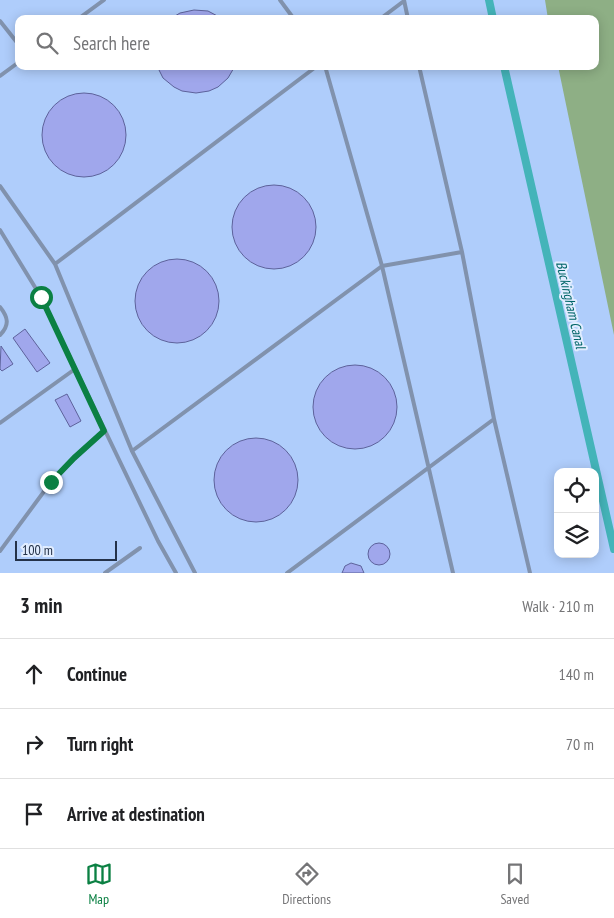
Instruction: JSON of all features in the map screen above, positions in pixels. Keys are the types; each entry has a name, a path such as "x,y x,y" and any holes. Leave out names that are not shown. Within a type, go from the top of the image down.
{"lane":[{"path":"83,15 104,0"},
{"path":"280,0 291,15"},
{"path":"385,15 404,0 407,15"},
{"path":"0,21 15,41"},
{"path":"0,76 15,65"},
{"path":"55,264 312,70"},
{"path":"326,70 382,266 453,573"},
{"path":"420,70 462,252 494,419 530,573"},
{"path":"0,186 55,264 132,451 195,573"},
{"path":"0,230 41,297 104,431 158,541 176,573"},
{"path":"132,451 382,266 462,252"},
{"path":"0,307 7,322 7,328 0,335"},
{"path":"0,423 75,369"},
{"path":"287,573 494,419"},
{"path":"0,551 51,482 104,431"},
{"path":"105,573 140,548"}],"green space":[{"path":"545,0 614,0 614,335 559,70 599,70 599,15 547,15"}],"building":[{"path":"194,10 208,11 216,15 177,15"},
{"path":"159,70 233,70 228,78 218,87 196,93 182,91 163,78"},
{"path":"84,93 100,96 114,105 123,119 126,135 123,151 114,165 100,174 84,177 68,174 54,165 45,151 42,135 45,119 54,105 68,96"},
{"path":"274,185 290,188 304,197 313,211 316,227 313,243 304,257 290,266 274,269 258,266 244,257 235,243 232,227 235,211 244,197 258,188"},
{"path":"177,259 193,262 207,271 216,285 219,301 216,317 207,331 193,340 177,343 161,340 147,331 138,317 135,301 138,285 147,271 161,262"},
{"path":"25,329 50,363 37,372 13,338"},
{"path":"1,346 13,364 2,371 0,369"},
{"path":"355,365 371,368 385,377 394,391 397,407 394,423 385,437 371,446 355,449 339,446 325,437 316,423 313,407 316,391 325,377 339,368"},
{"path":"67,394 81,421 70,427 55,400"},
{"path":"256,438 272,441 286,450 295,464 298,480 295,496 286,510 272,519 256,522 240,519 226,510 217,496 214,480 217,464 226,450 240,441"},
{"path":"379,543 387,546 390,554 387,562 379,565 371,562 368,554 371,546"},
{"path":"351,563 361,566 364,573 342,573 345,566"}],"waterway":[{"name":"Buckingham Canal","path":"489,0 492,15"},
{"name":"Buckingham Canal","path":"505,70 614,549"}],"route":[{"path":"41,297 104,431 51,482"}]}
